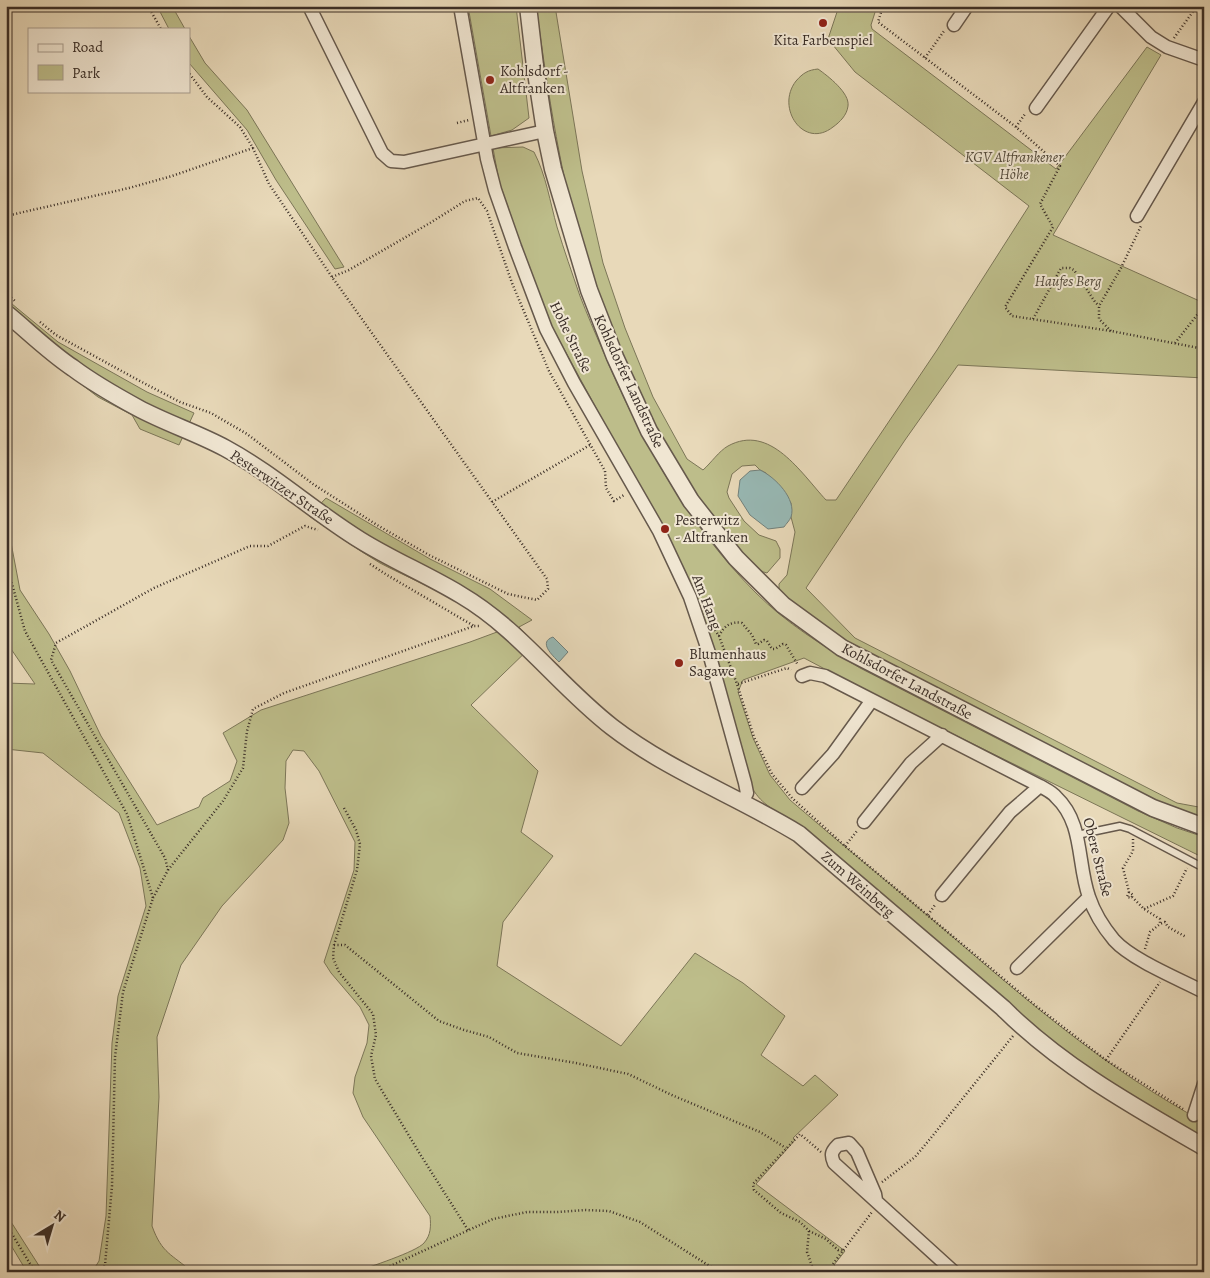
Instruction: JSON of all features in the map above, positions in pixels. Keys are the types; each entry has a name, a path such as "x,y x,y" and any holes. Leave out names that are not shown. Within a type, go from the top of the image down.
{"street":[{"path":"309,6 382,153 391,161 404,162 545,132"},
{"name":"Hohe Straße","path":"460,6 495,190 546,329 574,383 659,531"},
{"name":"Kohlsdorfer Landstraße","path":"528,6 545,132 563,207 588,290 615,357 649,431 692,501 736,558 783,604 842,648 1153,808 1204,827"},
{"path":"954,25 966,6"},
{"path":"1036,108 1109,6"},
{"path":"1120,6 1151,37 1167,47 1204,60"},
{"path":"1137,216 1204,102"},
{"name":"Pesterwitzer Straße","path":"12,308 72,368 140,409 225,448 264,471 359,539 460,594 509,629"},
{"name":"Am Hang","path":"659,531 693,604 709,654 745,783 747,793 742,802"},
{"name":"Zum Weinberg","path":"509,629 579,698 637,746 799,834 1003,1008 1020,1025 1082,1073 1139,1111 1204,1147"},
{"name":"Obere Straße","path":"802,676 810,673 825,676 942,735 1056,796 1070,815 1077,835 1089,898 1099,919 1115,941 1141,960 1204,992"},
{"path":"802,788 833,754 872,700"},
{"path":"864,822 911,763 942,735"},
{"path":"942,895 1010,812 1040,786"},
{"path":"1017,968 1089,898"},
{"path":"1194,1115 1204,1084"},
{"path":"875,1197 954,1272"}],"lane":[{"path":"1077,835 1120,826 1137,832 1204,868"}],"path":[{"path":"148,6 160,28"},
{"path":"883,6 878,22 1016,127 1060,166 1040,204 1053,227 1005,307 1012,316 1111,331 1204,349"},
{"path":"1167,47 1197,6"},
{"path":"925,58 945,29 954,25"},
{"path":"36,319 56,335 180,402 211,413 247,434 314,484 377,525 429,555 508,594 537,600 548,589 547,579 332,276 270,184 253,148 240,127 207,97 190,74"},
{"path":"1016,127 1026,111 1036,108"},
{"path":"457,123 474,120"},
{"path":"6,216 129,188 172,176 253,148"},
{"path":"332,276 349,270 465,201 478,198 487,211 512,283 549,371 605,471 606,488 614,501 620,498"},
{"path":"1111,331 1099,319 1100,306 1142,225 1137,216"},
{"path":"1033,319 1061,268 1074,270 1095,302 1100,306"},
{"path":"6,294 12,308"},
{"path":"1175,343 1204,306"},
{"path":"492,502 590,445"},
{"path":"168,870 165,858 51,660 56,644 154,588 250,546 268,546 305,526 324,532"},
{"path":"363,559 474,626"},
{"path":"6,562 26,631 127,814 153,898"},
{"path":"802,676 796,661 786,645 783,644 776,649 772,649 767,641 764,640 756,644 752,635 742,623 732,623 723,628 719,636 754,737 772,774 792,798 1036,1006 1106,1060 1194,1115"},
{"path":"100,1272 105,1264 112,1186 115,1057 123,992 153,898 168,870 223,800 244,768 247,731 253,709 284,693 474,626 483,626"},
{"path":"737,684 780,670"},
{"path":"344,808 356,830 360,844 357,870 334,945 333,958 339,972 373,1014 376,1035 371,1056 375,1079 468,1230"},
{"path":"846,846 864,822"},
{"path":"1137,832 1133,840 1133,852 1123,868 1129,892 1127,897 1132,897 1144,909 1160,919 1162,918 1168,927 1186,937"},
{"path":"1144,909 1173,896 1191,861"},
{"path":"1160,919 1160,924"},
{"path":"1141,960 1150,932 1165,922"},
{"path":"334,945 344,945 439,1021 489,1037 518,1053 628,1074 674,1096 760,1132 786,1148"},
{"path":"1106,1060 1166,973"},
{"path":"1032,1012 1036,1006"},
{"path":"875,1197 882,1182 915,1157 950,1116 1020,1025"},
{"path":"814,1146 800,1134 753,1184 754,1190 782,1213 800,1222 809,1231 826,1239 838,1250 843,1250"},
{"path":"377,1272 493,1219 527,1212 585,1210 608,1211 640,1222 719,1272"},
{"path":"833,1264 870,1215"},
{"path":"6,1224 35,1272"},
{"path":"809,1231 807,1252 812,1272"}],"green space":[{"path":"157,6 172,6 184,28 168,28"},
{"path":"468,6 516,6 529,118 512,130 491,136"},
{"path":"536,6 555,6 582,171 603,263 625,328 653,397 687,459 703,470 728,446 743,441 758,441 771,446 783,454 826,500 836,500 937,350 1029,206 855,72 828,39 839,6 877,6 871,25 872,29 1056,169 1147,47 1161,55 1053,235 1204,303 1204,378 958,365 905,440 806,588 855,638 1177,803 1204,808 1204,820 1154,801 844,641 779,591 779,584 787,575 795,532 791,517 791,503 766,473 755,465 742,466 732,474 727,492 744,521 759,535 776,541 780,549 780,558 767,573 754,566 735,547 708,513 670,453 629,371 599,301 570,202 551,104"},
{"path":"190,38 205,63 247,110 344,267 335,269 276,180 247,130 190,64"},
{"path":"818,69 842,90 848,101 848,106 845,115 836,125 822,133 812,133 803,130 796,123 789,103 790,92 801,76 806,72"},
{"path":"523,147 534,152 538,161 580,296 617,384 633,416 687,510 731,567 756,593 792,624 860,668 1138,811 1177,828 1204,837 1204,858 874,695 804,658 743,680 738,692 753,738 770,775 790,800 1070,1034 1135,1080 1204,1122 1204,1140 1113,1086 1019,1016 756,794 744,773 662,529 552,327 521,246 499,181 493,148"},
{"path":"6,299 58,342 147,392 194,413 179,445 140,429 132,415 98,397 6,324"},
{"path":"6,465 9,532 20,590 49,634 70,671 101,736 157,825 199,807 203,798 230,781 237,761 223,733 261,710 497,632 486,621 458,602 380,563 309,516 326,498 430,559 490,589 532,620 519,627 535,643 471,705 538,771 521,832 553,856 503,922 497,966 621,1046 695,953 743,983 785,1016 761,1055 803,1086 815,1075 838,1095 793,1138 795,1140 756,1184 845,1251 834,1265 842,1272 355,1272 419,1247 424,1243 429,1234 430,1216 363,1117 353,1093 355,1077 367,1043 369,1025 360,1007 324,962 354,870 355,842 319,771 304,751 293,750 286,761 285,788 289,823 283,840 222,906 181,965 157,1037 159,1097 152,1226 168,1253 192,1272 92,1272 99,1261 106,1216 112,1043 118,996 146,906 140,868 119,813 43,753 6,749 6,683 35,684 9,646 6,637"},
{"path":"6,1214 43,1272 27,1272 6,1237"}],"water":[{"path":"760,470 778,483 791,503 791,517 784,527 768,529 750,515 738,496 740,480 750,471"},
{"path":"553,637 568,652 559,662 546,645 549,639"}],"place":[{"name":"Kita Farbenspiel","path":"823,23"},
{"name":"Kohlsdorf - Altfranken","path":"490,80"},
{"name":"Pesterwitz - Altfranken","path":"665,529"},
{"name":"Blumenhaus Sagawe","path":"679,663"}],"park label":[{"name":"KGV Altfrankener Höhe","path":"1014,166"},
{"name":"Haufes Berg","path":"1068,281"}]}
